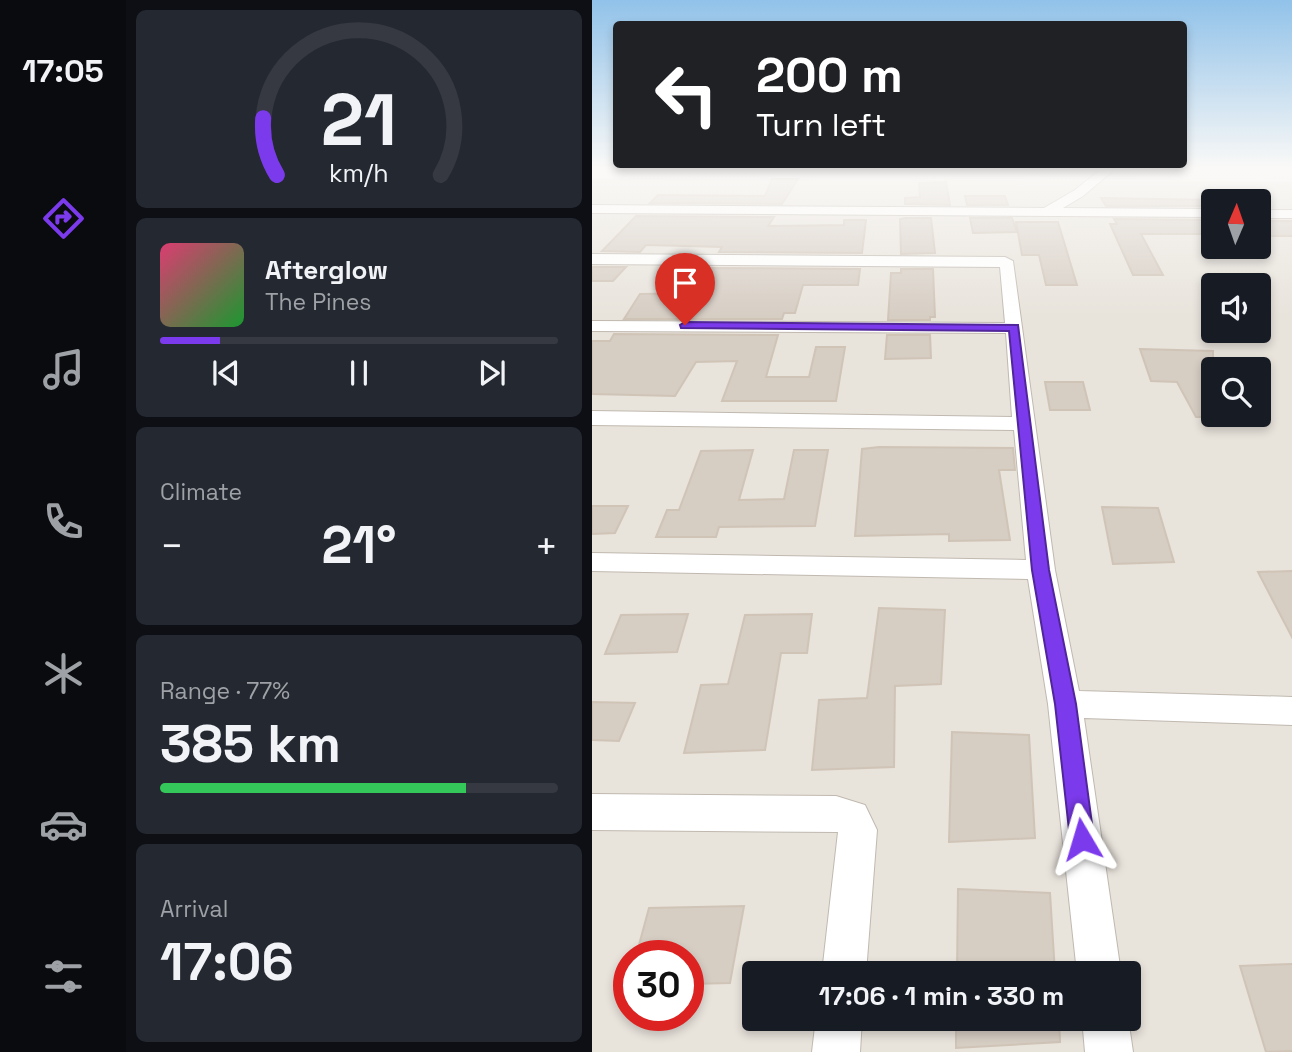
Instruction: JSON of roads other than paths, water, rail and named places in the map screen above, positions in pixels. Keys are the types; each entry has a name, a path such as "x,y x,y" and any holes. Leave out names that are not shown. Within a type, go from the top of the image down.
{"street":[{"path":"592,259 1008,264 1041,570 1066,704 1098,961"},
{"path":"592,326 1014,328"},
{"path":"592,418 1024,424"},
{"path":"592,562 1041,570"},
{"path":"1066,704 1293,711"},
{"path":"592,812 836,814 851,818 858,830 845,961"},
{"path":"836,1052 838,1031"},
{"path":"1107,1031 1109,1052"}]}
